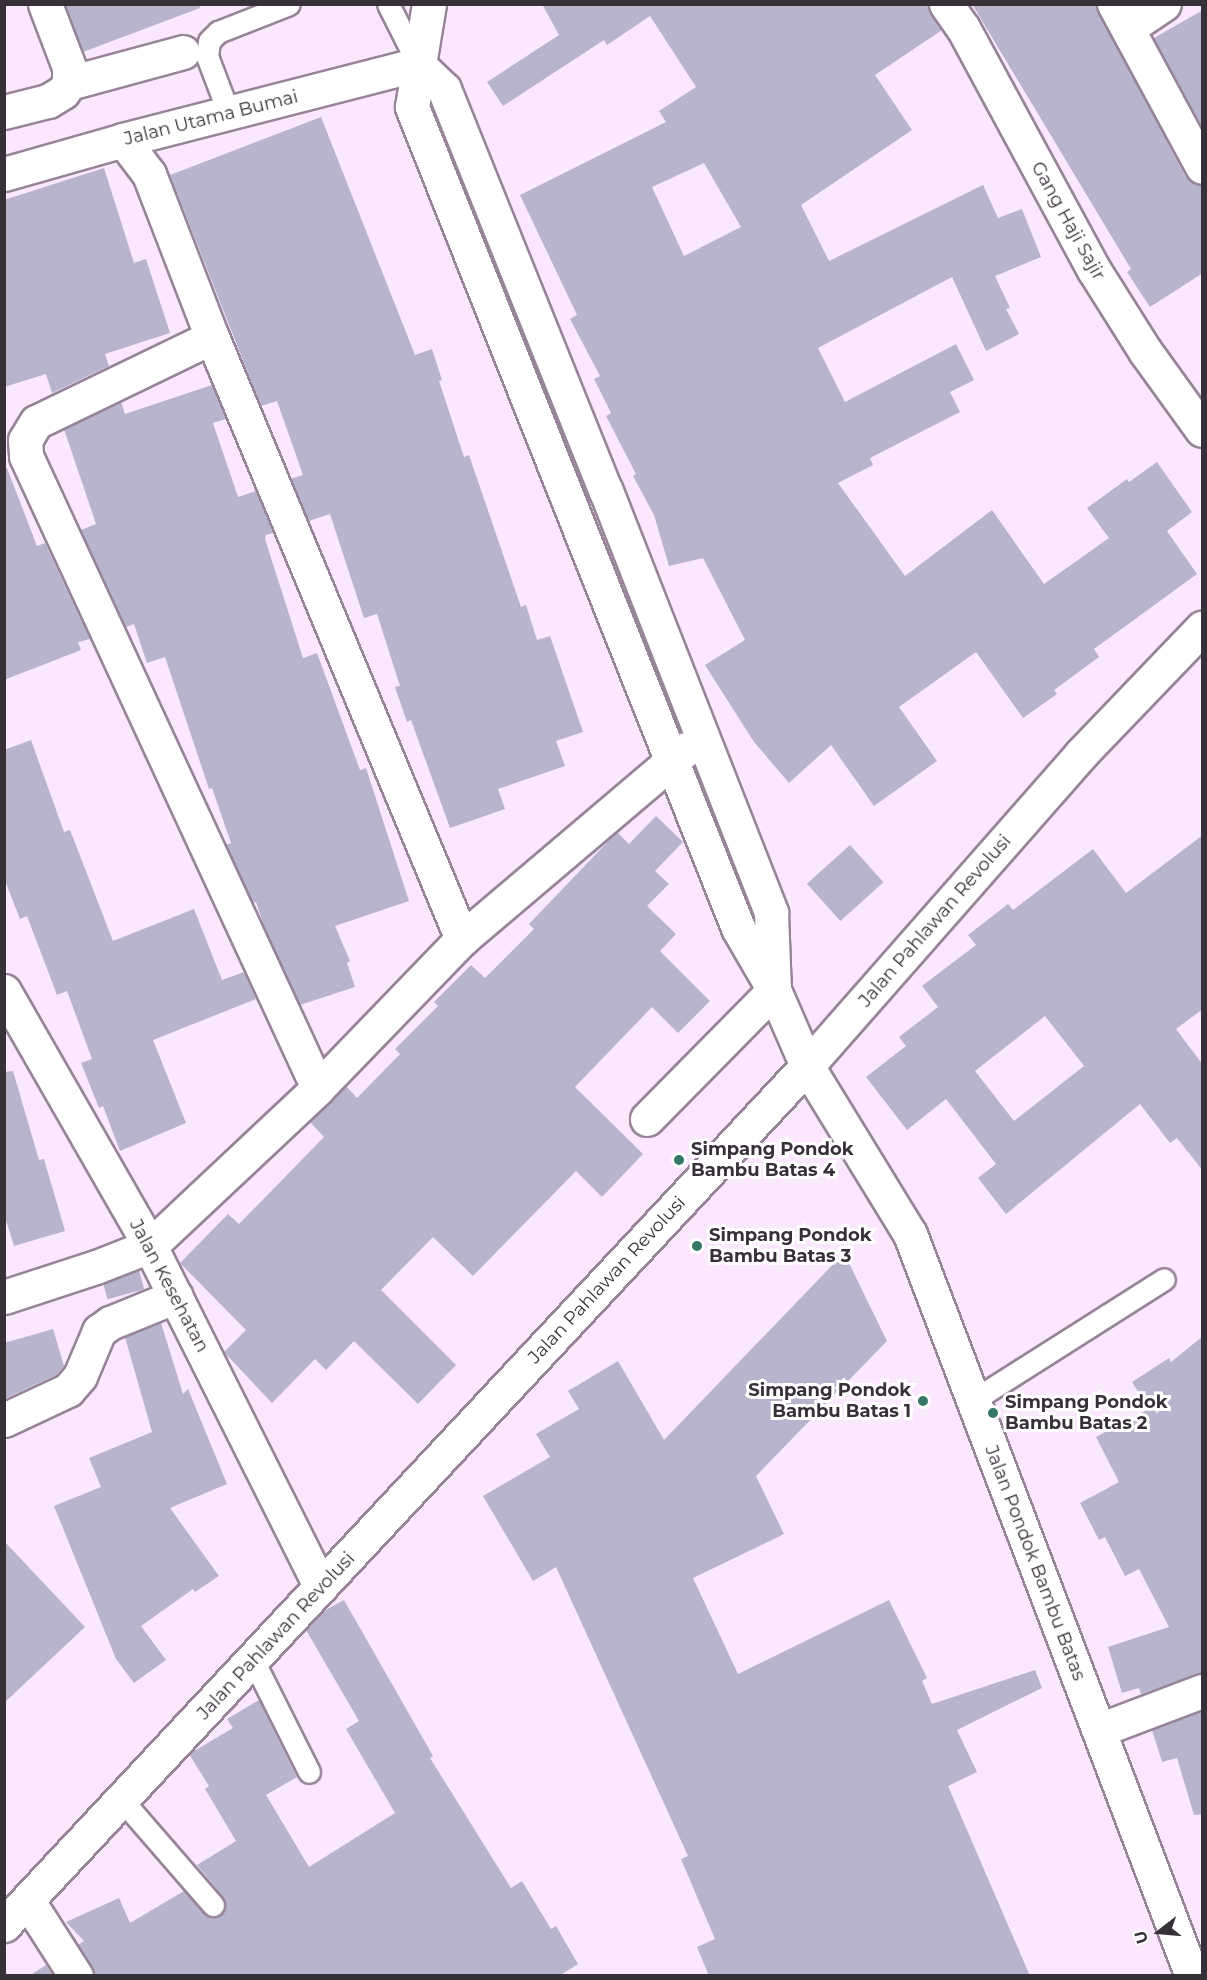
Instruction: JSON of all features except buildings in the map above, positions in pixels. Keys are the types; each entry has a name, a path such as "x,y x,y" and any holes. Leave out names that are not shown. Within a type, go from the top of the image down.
{"street":[{"path":"4,112 48,100 63,92 69,83 69,67 45,4"},
{"path":"429,4 412,106 670,762 738,928 774,990"},
{"name":"Gang Haji Sajir","path":"946,4 963,28 1094,270 1145,351 1203,430"},
{"path":"1164,4 1121,16 1203,167"},
{"path":"69,83 183,52"},
{"path":"418,64 444,89 606,491 771,913 774,990 647,1119"},
{"name":"Jalan Utama Bumai","path":"4,174 123,140 418,64"},
{"path":"123,140 148,174 212,337 462,939"},
{"path":"212,337 36,422 25,440 26,456 318,1088"},
{"path":"569,505 606,491"},
{"name":"Jalan Pahlawan Revolusi","path":"4,1925 807,1066 1081,754 1203,628"},
{"path":"4,1297 96,1268 150,1246 318,1088 462,939 701,736"},
{"name":"Jalan Pondok Bambu Batas","path":"774,990 807,1066 910,1234 1192,1976"},
{"name":"Jalan Kesehatan","path":"4,991 150,1246 321,1587"},
{"path":"4,1420 68,1390 80,1376 99,1331 110,1323 176,1296"},
{"path":"1099,1730 1203,1691"},
{"path":"28,1901 76,1976"}],"lane":[{"path":"229,114 207,56 209,41 218,32 289,4"},
{"path":"388,4 418,64"},
{"path":"972,1401 1164,1279"},
{"path":"253,1660 309,1772"},
{"path":"122,1800 213,1905"}],"place":[{"name":"Simpang Pondok Bambu Batas 4","path":"679,1160"},
{"name":"Simpang Pondok Bambu Batas 3","path":"697,1246"},
{"name":"Simpang Pondok Bambu Batas 1","path":"923,1401"},
{"name":"Simpang Pondok Bambu Batas 2","path":"993,1413"}]}
